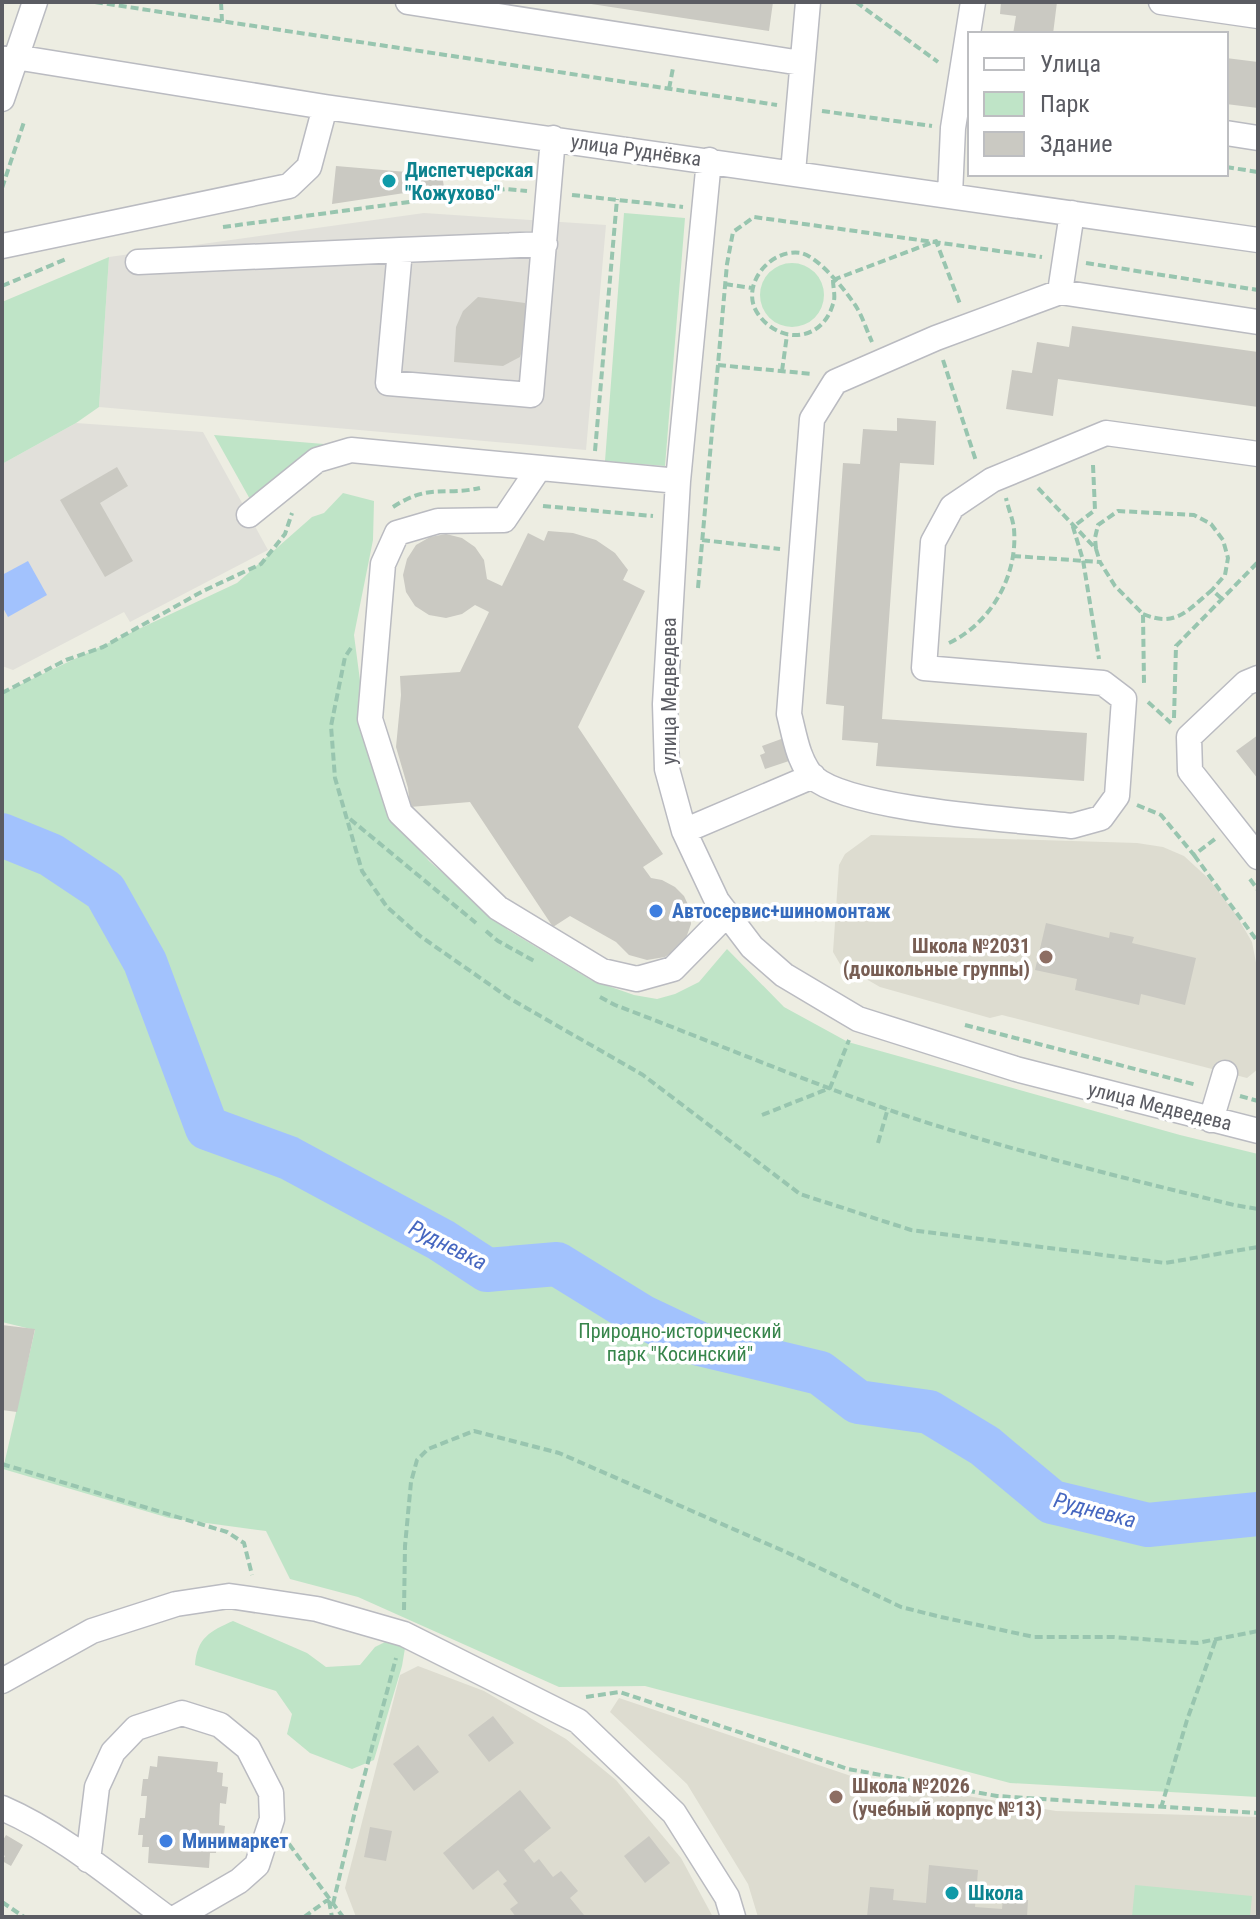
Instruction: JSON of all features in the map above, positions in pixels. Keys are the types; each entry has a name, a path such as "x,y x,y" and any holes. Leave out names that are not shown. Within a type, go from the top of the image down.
{"street":[{"path":"2,99 8,58 35,2"},
{"path":"408,2 801,63"},
{"path":"793,172 808,2"},
{"path":"970,32 973,2"},
{"path":"1161,2 1258,16"},
{"path":"950,195 953,128 968,51"},
{"name":"улица Руднёвка","path":"8,58 325,107 1258,240"},
{"path":"2,246 289,186 309,167 325,107"},
{"path":"1228,133 1258,138"},
{"path":"400,250 388,383 531,395 553,138"},
{"name":"улица Медведева","path":"709,160 678,481 665,704 667,769 684,831 717,901 752,947 784,975 858,1019 1016,1069 1258,1131"},
{"path":"1060,292 1072,213"},
{"path":"138,262 545,244"},
{"path":"1258,322 1060,292 936,338 835,382 812,419 789,714 800,754 813,776 837,790 875,803 1072,826 1101,818 1117,796 1124,699 1103,683 924,668 933,542 952,507 1002,477 1106,433 1258,454"},
{"path":"249,515 317,460 351,450 678,481"},
{"path":"539,468 504,520 438,521 397,533 383,564 370,719 400,813 498,908 602,971 637,979 673,969 727,914"},
{"path":"1258,678 1246,683 1189,737 1190,771 1258,857"},
{"path":"684,831 813,776"},
{"path":"1211,1120 1222,1082"},
{"path":"2,1681 92,1631 176,1604 229,1596 317,1609 404,1634 578,1721 674,1813 727,1897 733,1917"},
{"path":"88,1860 97,1787 113,1752 136,1728 182,1713 220,1725 248,1748 271,1793 272,1819 257,1865 239,1881 177,1917"},
{"path":"2,1808 22,1817 88,1860 166,1917"}],"path":[{"path":"95,2 669,89 671,76"},
{"path":"221,2 222,21"},
{"path":"856,2 961,78"},
{"path":"2,188 24,122"},
{"path":"1228,167 1258,172"},
{"path":"216,228 506,189 696,209"},
{"path":"593,473 617,199"},
{"path":"697,601 725,284 733,232 754,217 1258,290"},
{"path":"833,280 936,241"},
{"path":"936,241 969,326"},
{"path":"833,280 835,301 826,321 808,334 787,335 767,327 754,309 752,288 761,268 779,256 800,253 820,262 857,309 881,362"},
{"path":"2,286 70,257"},
{"path":"725,284 752,288"},
{"path":"782,371 787,335"},
{"path":"925,655 957,639 981,620 1003,594 1013,556 1014,529 1002,477 936,338"},
{"path":"717,365 848,377"},
{"path":"1073,527 1095,510 1092,439"},
{"path":"1002,477 1073,527 1096,549"},
{"path":"515,504 668,518"},
{"path":"2,693 66,660 103,647 203,591 261,564 285,534 294,508"},
{"path":"1118,511 1194,515 1211,524 1223,540 1228,558 1225,575 1212,590 1179,617 1160,622 1143,614 1115,586 1100,562 1095,538 1098,525 1118,511"},
{"path":"1073,527 1083,560 1103,683"},
{"path":"702,540 802,552"},
{"path":"1013,556 1100,562"},
{"path":"1212,590 1221,598"},
{"path":"1143,614 1144,685"},
{"path":"378,626 368,625 345,657 331,726 335,778 362,871 387,907 420,936 509,998 643,1075 800,1194 911,1230 1165,1263 1258,1247"},
{"path":"1144,699 1174,725"},
{"path":"1117,796 1161,815 1258,942"},
{"path":"348,818 498,941 537,962"},
{"path":"1194,855 1232,825"},
{"path":"589,991 615,1005 830,1088 956,1131 1078,1166 1258,1209"},
{"path":"762,1115 830,1088 858,1019"},
{"path":"951,1021 1222,1082 1258,1101"},
{"path":"878,1143 888,1108"},
{"path":"332,1917 331,1901 404,1634 405,1546 411,1482 417,1460 428,1449 474,1431 559,1453 786,1552 901,1607 1034,1637 1113,1637 1197,1643 1258,1631"},
{"path":"2,1464 227,1532 244,1543 262,1599"},
{"path":"1161,1808 1187,1720 1216,1639"},
{"path":"580,1698 620,1692 848,1769 997,1796 1258,1813"},
{"path":"272,1819 343,1917"},
{"path":"304,1917 331,1901"},
{"path":"2,1902 24,1917"}],"shaded area":[{"path":"424,213 606,225 586,450 99,407 109,257"},
{"path":"76,423 203,432 268,550 130,622 124,612 13,670 2,666 2,464"},
{"name":"Школа №2031 (дошкольные группы)","path":"871,835 1137,843 1163,847 1184,856 1208,878 1235,913 1252,942 1258,973 1258,1069 1247,1078 1002,1015 990,1018 880,987 840,964 833,952 839,865 845,854"},
{"path":"418,1666 484,1691 566,1739 616,1780 681,1858 713,1917 356,1917 345,1888 400,1675"},
{"name":"Школа №2026 (учебный корпус №13)","path":"619,1698 854,1777 1056,1811 1258,1817 1258,1917 758,1917 748,1884 687,1784 610,1712"}],"green space":[{"path":"624,213 685,218 665,466 605,461"},
{"path":"109,257 99,407 2,464 2,302"},
{"path":"792,263 804,265 815,272 822,283 822,307 815,318 804,325 792,327 780,325 769,318 762,307 760,295 762,283 769,272 780,265"},
{"path":"214,435 324,444 251,501"},
{"name":"Природно-исторический парк \"Косинский\"","path":"343,493 374,501 373,540 354,635 371,764 387,812 429,861 508,930 591,980 634,995 657,999 699,982 727,949 784,1007 848,1042 1258,1154 1258,1797 1010,1783 645,1686 559,1687 358,1597 290,1579 266,1531 169,1518 3,1469 35,1330 2,1322 2,693 237,583 312,517 324,513"},
{"path":"233,1621 307,1653 326,1667 360,1665 375,1647 391,1639 405,1648 374,1760 352,1769 310,1753 287,1734 292,1714 276,1691 195,1665 199,1648 206,1637"},
{"path":"1135,1885 1252,1896 1250,1917 1132,1917"}],"water":[{"path":"28,561 47,595 8,617 2,606 2,575"}],"building":[{"path":"578,2 773,2 769,31"},
{"path":"1001,2 1057,2 1053,32 1013,32 1016,16 1000,14"},
{"path":"1228,58 1258,62 1258,108 1228,104"},
{"name":"Диспетчерская \"Кожухово\"","path":"336,166 442,175 444,187 332,204"},
{"path":"478,297 525,303 525,341 520,357 503,366 454,362 456,327 463,311"},
{"path":"1072,326 1258,352 1258,407 1058,379 1053,416 1006,409 1012,370 1032,373 1037,342 1069,347"},
{"path":"897,418 936,421 934,465 900,463 882,719 1087,733 1084,781 876,766 878,743 842,740 844,706 826,704 843,463 860,464 863,429 897,431"},
{"path":"117,467 128,486 100,503 133,561 105,577 60,500"},
{"path":"548,531 573,533 596,540 615,553 628,570 623,580 645,591 578,727 663,854 643,867 651,878 675,887 690,909 691,924 686,938 665,957 647,960 629,955 616,942 570,916 553,927 470,802 410,807 396,747 400,676 460,672 489,612 475,605 462,614 446,618 429,615 415,606 406,592 403,575 407,559 416,545 430,537 446,534 462,538 475,547 484,560 487,579 502,586 528,533 544,541"},
{"path":"1258,735 1258,779 1236,751"},
{"path":"784,738 792,760 765,769 760,755 765,753 762,746"},
{"path":"1046,923 1109,938 1110,932 1134,937 1132,943 1196,958 1185,1005 1141,994 1139,1005 1075,990 1077,979 1035,970"},
{"path":"2,1325 35,1329 17,1412 2,1410"},
{"path":"493,1716 514,1743 489,1762 468,1735"},
{"path":"418,1745 439,1772 414,1791 393,1764"},
{"path":"158,1756 218,1762 217,1772 223,1773 222,1786 228,1787 226,1804 220,1803 219,1825 225,1826 223,1843 217,1842 216,1853 210,1853 209,1868 148,1863 149,1847 142,1847 143,1835 138,1835 140,1818 145,1818 147,1796 141,1796 143,1779 148,1779 150,1766 157,1767"},
{"path":"520,1790 551,1828 524,1850 534,1863 539,1859 553,1877 561,1871 578,1891 570,1898 584,1915 582,1917 516,1917 510,1909 518,1903 503,1884 507,1881 498,1870 473,1890 443,1853"},
{"path":"370,1827 392,1831 386,1861 364,1857"},
{"path":"6,1835 23,1845 11,1866 2,1861 5,1856 2,1854 2,1842"},
{"path":"649,1836 670,1863 645,1883 624,1856"},
{"name":"Школа","path":"929,1865 978,1870 975,1907 1002,1909 1003,1898 1028,1900 1027,1917 867,1917 870,1887 894,1889 893,1900 926,1903"}],"waterway":[{"name":"Рудневка","path":"2,835 51,855 105,891 145,962 207,1128 289,1158 441,1240 487,1270 557,1264 643,1317 700,1344 820,1373 858,1402 929,1412 985,1446 1052,1502 1148,1525 1258,1514"}],"place":[{"name":"Диспетчерская \"Кожухово\"","path":"389,181"},
{"name":"Автосервис+шиномонтаж","path":"656,911"},
{"name":"Школа №2031 (дошкольные группы)","path":"1046,957"},
{"name":"Школа №2026 (учебный корпус №13)","path":"836,1797"},
{"name":"Минимаркет","path":"166,1841"},
{"name":"Школа","path":"952,1893"}]}
